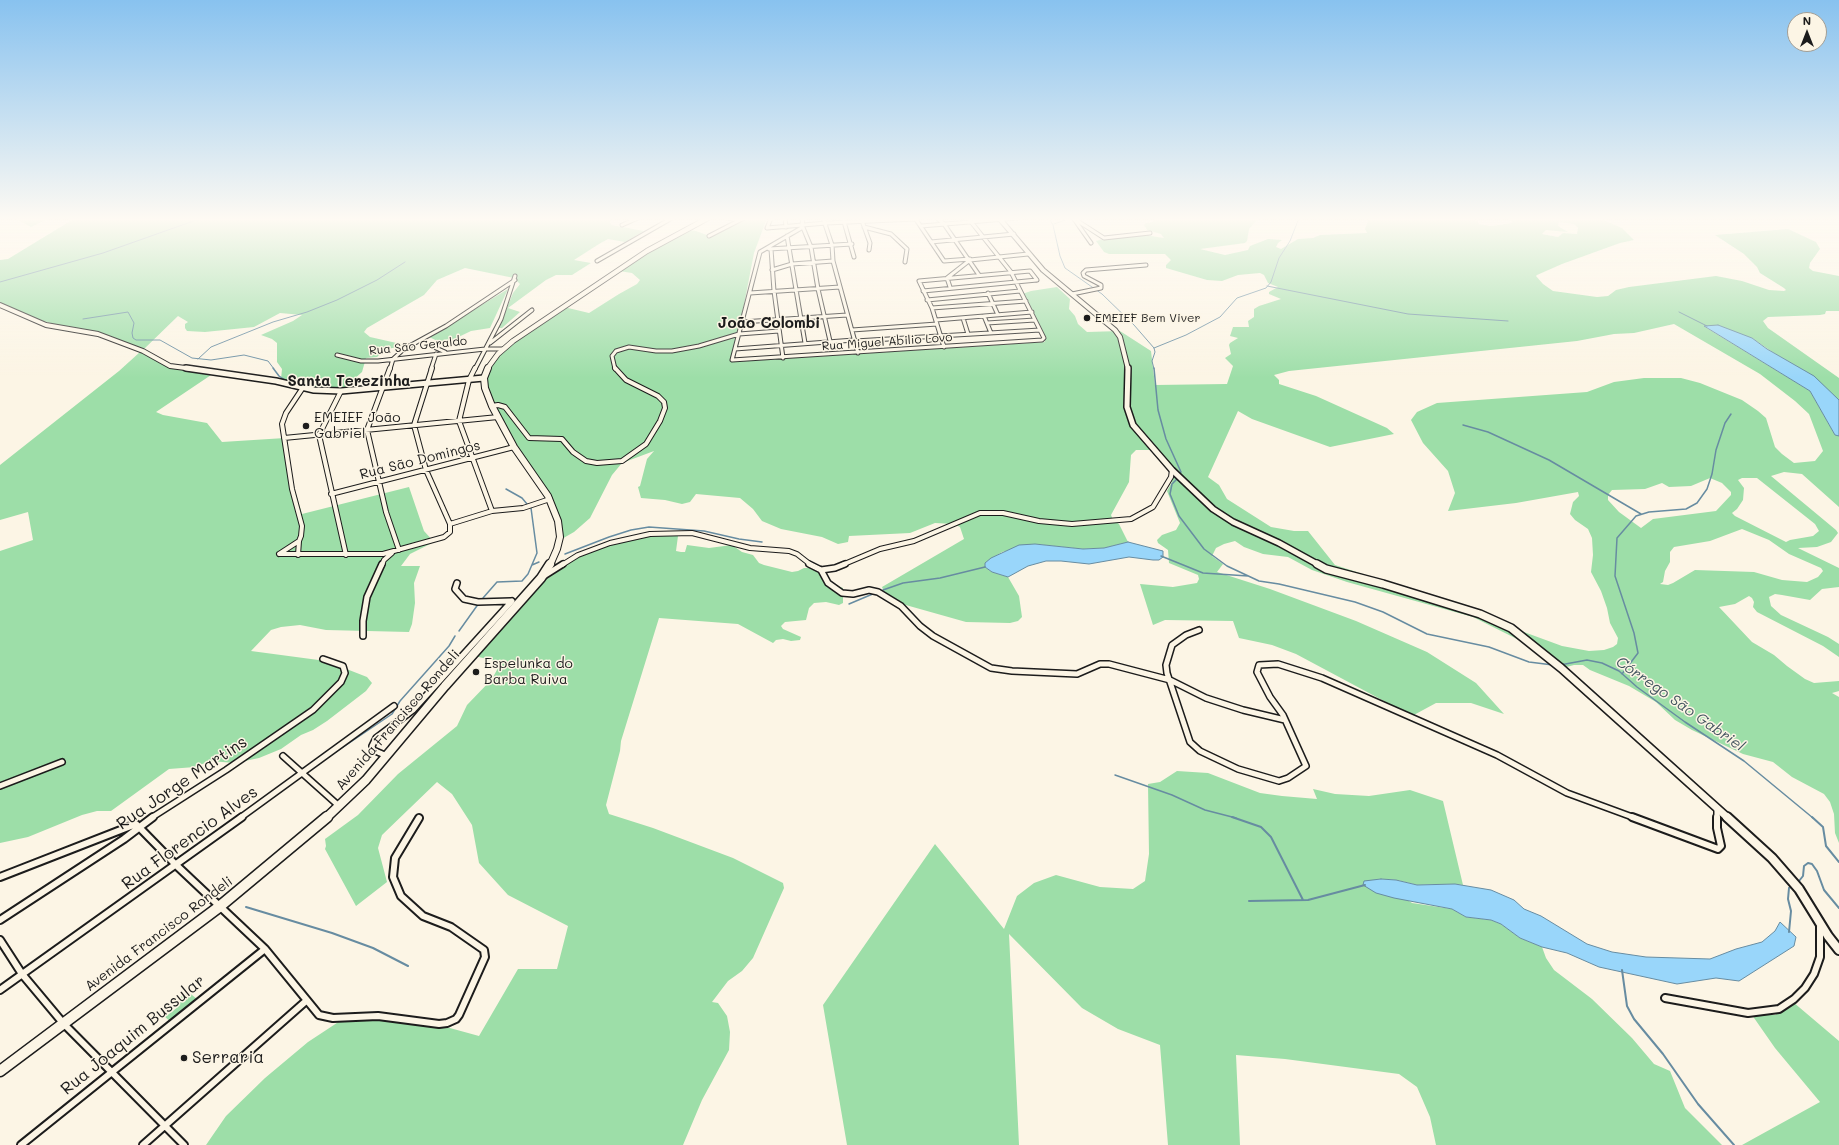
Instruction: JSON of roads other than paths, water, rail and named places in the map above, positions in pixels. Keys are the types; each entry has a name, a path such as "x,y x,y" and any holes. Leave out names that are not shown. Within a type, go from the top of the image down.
{"main road":[{"path":"484,378 490,362 503,349 617,271"},
{"name":"Avenida Francisco Rondeli","path":"0,1071 63,1022 219,907 315,828 366,780 445,686 541,578 554,558 560,537 558,521 550,499 514,448 492,406 485,388 484,378"}],"street":[{"path":"755,271 735,349 830,341 1040,330 1011,272"},
{"path":"772,271 783,358"},
{"path":"793,271 805,343"},
{"path":"815,271 830,341"},
{"path":"836,271 858,353"},
{"path":"947,278 955,271"},
{"path":"977,271 979,275"},
{"path":"944,347 932,308 919,280 1022,271"},
{"path":"923,291 950,287 1037,280 1030,271"},
{"path":"1045,271 1110,325 1120,337 1128,369 1129,384 1126,397 1130,416 1138,432 1172,470 1213,509 1224,516 1279,542 1313,563 1341,574 1383,584 1496,621 1524,637 1558,665 1759,846 1786,873 1811,906 1839,950"},
{"path":"1072,294 1093,290 1099,288 1101,285 1084,276 1084,271"},
{"path":"399,550 386,512 367,430 384,388 393,359 404,349 446,326 515,278 501,319 490,343"},
{"path":"947,278 950,287"},
{"path":"750,293 840,287"},
{"path":"927,300 1020,291"},
{"path":"988,293 998,315"},
{"path":"932,308 1026,301"},
{"path":"0,305 46,325 98,334 143,350 170,366 276,382 302,389 322,392 341,391 484,378"},
{"path":"492,511 459,421 469,380 485,349 490,343 532,310"},
{"path":"852,330 1032,312"},
{"path":"742,322 847,315"},
{"path":"984,316 991,332"},
{"path":"963,318 968,334"},
{"path":"987,323 1035,320"},
{"name":"Rua Miguel Abilio Lovo","path":"735,349 732,360 783,358 1042,340 1044,338 1040,330"},
{"path":"492,406 498,405 505,407 529,438 562,439 573,452 586,461 598,463 622,461 646,444 660,421 665,408 664,402 658,396 626,380 616,371 612,361 614,352 627,347 656,351 680,350 712,343 739,334 779,331"},
{"path":"436,348 445,353"},
{"name":"Rua São Geraldo","path":"337,355 361,361 485,349 503,349"},
{"path":"299,541 279,554 378,554 392,552 444,537 450,532 450,524 426,470 414,426 436,354"},
{"path":"298,555 302,526 292,489 282,424 283,418 302,389"},
{"path":"341,391 319,435 331,494 346,555"},
{"path":"284,438 498,417"},
{"name":"Rua São Domingos","path":"331,494 514,448"},
{"path":"541,578 578,555 610,542 650,534 682,533 701,535 750,548 789,551 797,554 813,567 821,570 835,568 880,549 907,544 980,513 1004,513 1039,521 1072,524 1131,519 1153,507 1171,477 1172,470"},
{"path":"450,524 492,511 523,508 550,499"},
{"path":"363,636 363,621 367,597 384,560 392,552"},
{"path":"378,554 384,560"},
{"path":"821,570 828,583 842,593 853,594 869,590 878,592 901,606 920,626 933,636 991,668 1012,671 1077,674 1095,666 1104,664 1170,680 1206,698 1243,710 1285,720"},
{"path":"457,583 455,588 457,593 464,599 484,602 512,601 524,597"},
{"path":"387,756 373,750 372,746 376,738 413,710 512,601"},
{"path":"1199,630 1186,635 1172,645 1166,665 1188,736 1194,746 1220,762 1274,781 1285,780 1306,766 1285,720 1259,676 1257,668 1259,665 1278,664 1322,678 1497,755 1567,793 1718,850 1721,846 1717,828 1717,809"},
{"name":"Rua Jorge Martins","path":"0,920 124,839 138,825 226,770 312,710 341,682 344,673 343,666 323,659"},
{"name":"Rua Florencio Alves","path":"0,990 176,865 394,706"},
{"path":"283,756 339,806"},
{"path":"0,786 62,762"},
{"path":"0,877 138,825 219,907 265,949 319,1015 325,1017 378,1016 439,1024 447,1023 456,1019 459,1015 485,957 484,950 450,927 423,916 401,896 393,878 395,858 419,818"},
{"path":"1664,998 1748,1013 1767,1012 1779,1009 1794,999 1806,988 1814,974 1820,957 1820,922"},
{"path":"0,940 22,974 63,1022 184,1145"},
{"name":"Rua Joaquim Bussular","path":"21,1145 265,949"},
{"path":"143,1145 306,1001"}],"water":[{"path":"1718,325 1752,338 1767,349 1814,376 1839,400 1839,436 1835,435 1810,391 1704,326"},
{"path":"1128,542 1163,551 1163,557 1159,560 1153,560 1129,557 1089,564 1046,561 1028,566 1008,577 992,572 985,567 985,563 991,558 1019,545 1035,544 1083,549 1104,548"},
{"path":"1381,879 1396,880 1417,885 1455,884 1491,890 1514,900 1524,909 1541,916 1587,944 1612,952 1646,957 1710,959 1736,949 1762,942 1775,931 1780,922 1796,937 1794,946 1739,981 1716,978 1677,984 1599,967 1567,953 1542,947 1520,938 1501,924 1491,920 1466,917 1452,909 1394,898 1376,893 1363,885 1364,881"}],"waterway":[{"path":"0,282 38,271"},
{"path":"198,359 211,347 273,322 307,312 337,300 377,280 390,271"},
{"name":"Córrego São Gabriel","path":"1070,271 1102,294 1134,325 1154,348"},
{"path":"1268,286 1271,282 1275,271"},
{"path":"1154,348 1186,335 1220,317 1237,298 1268,286"},
{"path":"1268,286 1408,314 1508,321"},
{"path":"83,319 128,312 134,323 132,333 133,338 136,340 160,340 192,358 198,359"},
{"path":"1679,312 1707,326"},
{"name":"Córrego São Gabriel","path":"1154,348 1155,352 1152,361 1154,369"},
{"path":"198,359 211,360 244,355 268,361 274,369"},
{"path":"273,368 279,376 288,382"},
{"name":"Córrego São Gabriel","path":"1154,368 1158,410 1166,439 1181,472 1180,474"},
{"path":"1622,674 1638,653 1634,633 1615,576 1617,538 1636,516 1649,512 1686,509 1697,503 1707,489 1712,474 1716,450 1725,423 1731,414"},
{"path":"1463,425 1488,432 1549,460 1641,514"},
{"name":"Córrego São Gabriel","path":"1178,478 1172,484 1170,494 1179,516 1204,549 1227,566 1259,581 1279,584 1355,602 1383,612 1427,634 1489,647 1529,662 1553,665"},
{"path":"506,489 522,498 527,504"},
{"path":"483,598 497,582 522,581 528,574 537,553 531,508"},
{"path":"565,554 609,537 631,530 649,527 704,531 739,539 762,542"},
{"path":"1161,556 1203,573 1248,576"},
{"path":"532,565 539,562"},
{"path":"883,590 903,583 940,578 985,567"},
{"path":"849,604 875,593"},
{"path":"459,631 479,603"},
{"path":"324,760 392,714 400,701 449,646 455,636"},
{"name":"Córrego São Gabriel","path":"1560,665 1587,660 1602,663 1622,674"},
{"name":"Córrego São Gabriel","path":"1622,674 1637,687 1685,722 1744,761 1813,818"},
{"path":"1115,775 1172,795 1205,810 1236,818"},
{"path":"1232,817 1261,827 1271,837 1303,900"},
{"name":"Córrego São Gabriel","path":"1812,817 1823,827 1826,846 1839,862"},
{"path":"1799,881 1803,876 1804,866 1808,863 1812,864 1817,871 1824,890 1839,908"},
{"path":"1249,901 1308,900 1365,885"},
{"path":"1789,932 1791,911 1788,899 1789,888 1793,886"},
{"path":"246,907 332,933 373,948 408,966"},
{"path":"1622,970 1627,1006 1634,1019 1663,1054 1698,1104 1734,1145"}],"place":[{"name":"EMEIEF Bem Viver","path":"1087,318"},
{"name":"EMEIEF João Gabriel","path":"306,426"},
{"name":"Espelunka do Barba Ruiva","path":"476,672"},
{"name":"Serraria","path":"184,1058"}],"district":[{"name":"João Colombi","path":"769,323"},
{"name":"Santa Terezinha","path":"349,381"}]}
